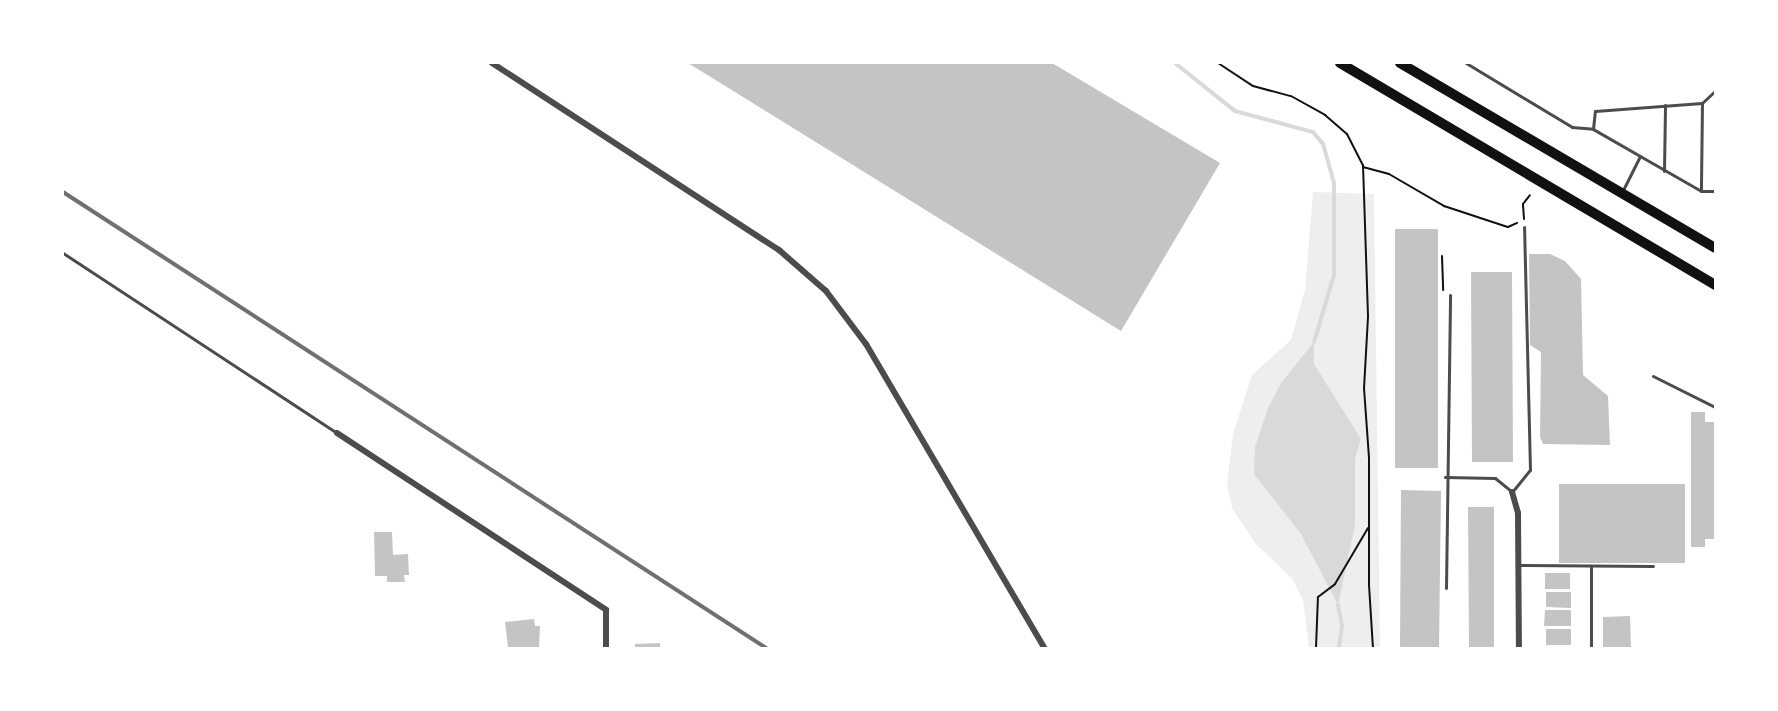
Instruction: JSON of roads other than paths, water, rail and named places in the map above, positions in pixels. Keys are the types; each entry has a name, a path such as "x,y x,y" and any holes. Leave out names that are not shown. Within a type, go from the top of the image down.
{"highway":[{"path":"1340,63 1715,285"},
{"path":"1400,63 1715,248"}],"street":[{"path":"492,63 779,250 826,291 866,344 1044,648"},
{"path":"337,433 606,610 606,648"},
{"path":"1512,492 1518,513 1519,648"}],"lane":[{"path":"1466,63 1572,127 1593,129 1701,191 1715,191"},
{"path":"1593,129 1595,111 1702,103 1715,91"},
{"path":"1701,191 1702,103"},
{"path":"1664,171 1665,105"},
{"path":"1622,194 1640,156"},
{"path":"1445,477 1496,478 1512,492 1530,470 1524,227"},
{"path":"63,253 337,433"},
{"path":"1446,588 1445,477 1450,295"},
{"path":"1653,376 1715,406"},
{"path":"1519,565 1653,566"},
{"path":"1591,565 1591,648"}],"waterway":[{"path":"1175,63 1235,111 1313,132 1323,144 1334,183 1334,275 1314,342"},
{"path":"1338,605 1342,626 1339,648"}],"railway":[{"path":"63,192 766,648"}]}
